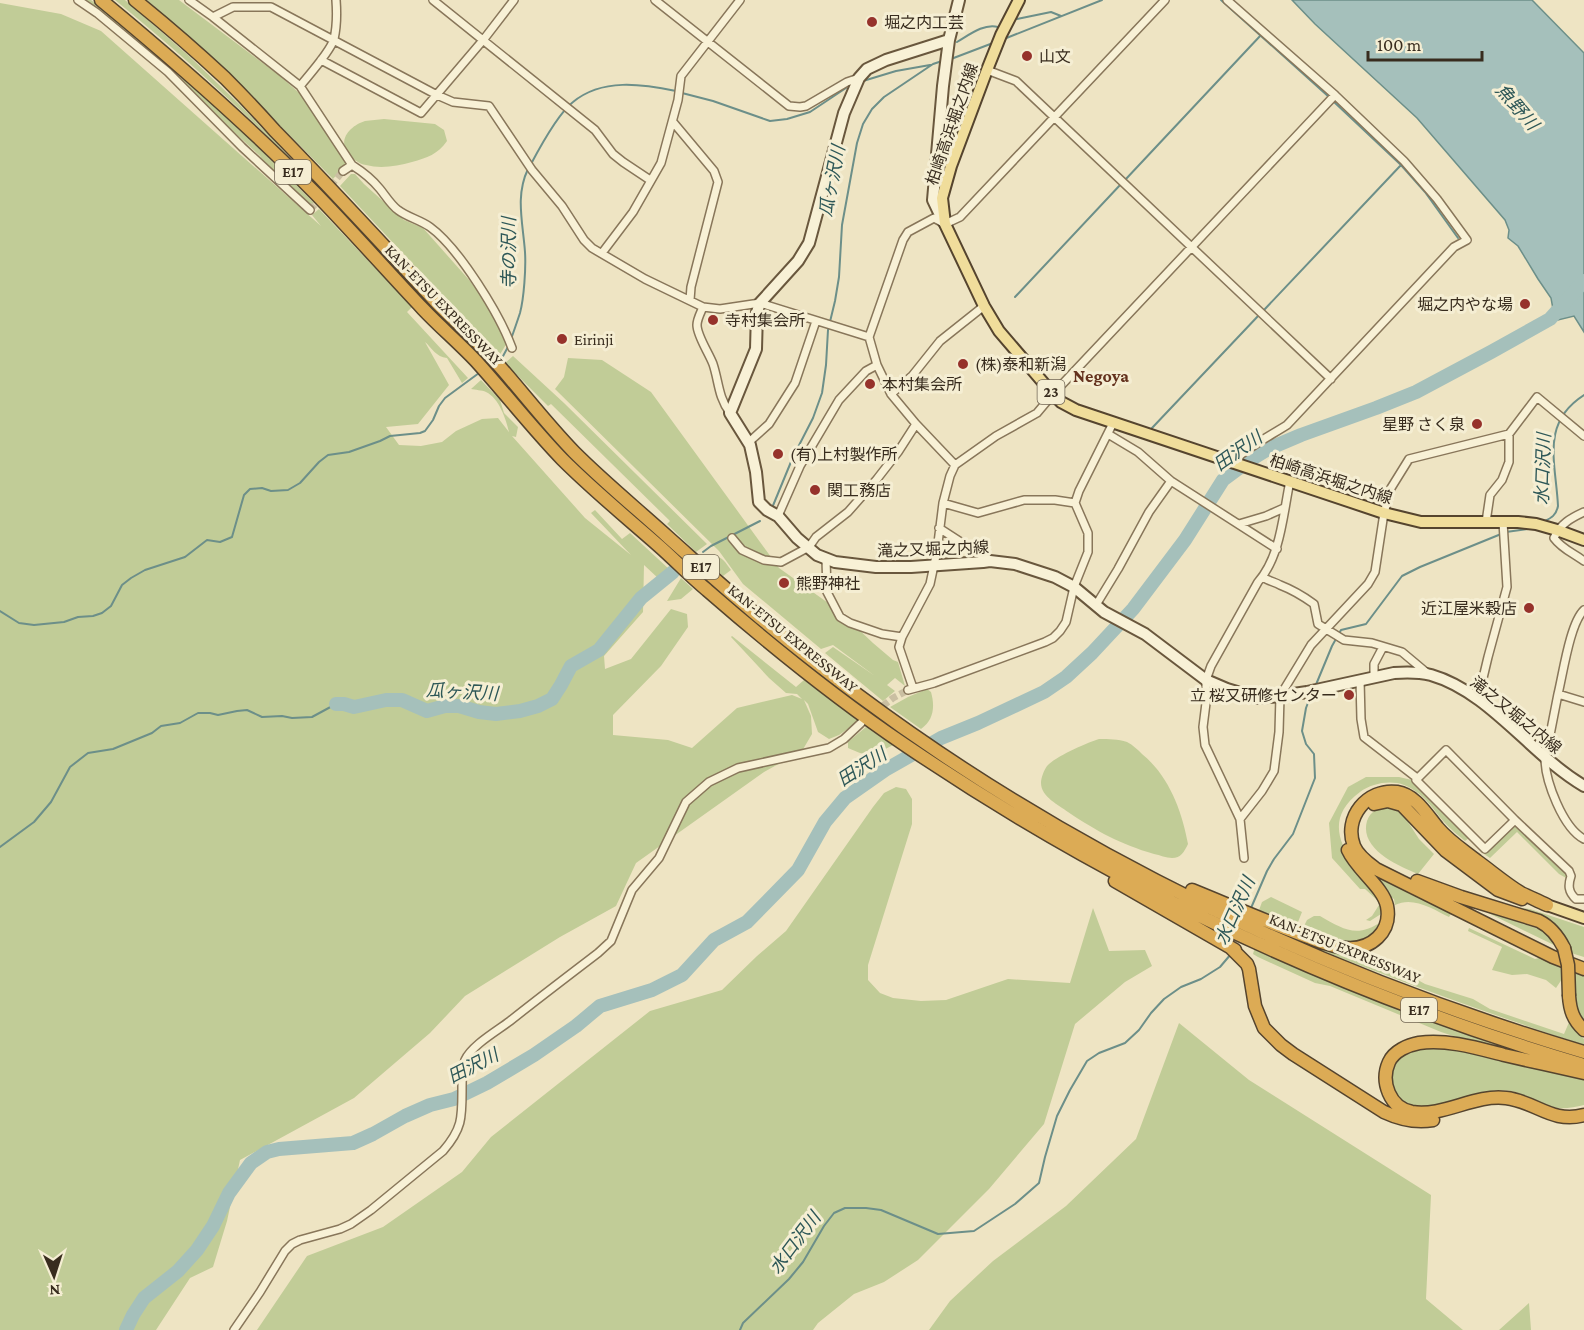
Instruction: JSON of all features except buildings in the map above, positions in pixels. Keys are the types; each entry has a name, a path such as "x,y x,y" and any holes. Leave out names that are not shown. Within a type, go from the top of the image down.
{"highway":[{"name":"KAN-ETSU EXPRESSWAY","path":"101,0 195,79 314,191 425,311 473,357 562,459 706,590 848,704 905,745 954,769 1153,879 1183,886 1223,914"},
{"name":"KAN-ETSU EXPRESSWAY","path":"135,0 226,80 443,309 483,348 585,463 714,579 790,643 917,737 982,795 1074,850 1326,960 1441,1005 1584,1052"},
{"path":"1223,914 1265,933 1344,948 1369,945 1382,933 1387,924 1388,909 1382,894 1350,855 1346,842 1345,825 1353,804 1373,791 1381,790 1398,792 1414,801 1438,828 1462,849 1520,892 1546,905"},
{"path":"1398,792 1381,794 1367,800 1353,818 1351,833 1354,846 1362,858 1377,868 1547,954 1584,969"},
{"path":"1546,905 1509,895 1489,884 1446,851 1402,805 1388,801 1373,804 1361,819 1359,834 1361,841 1373,857 1391,869 1526,937 1584,961"},
{"path":"1074,850 1088,866 1230,947 1248,961 1257,1015 1264,1028 1293,1054 1384,1112 1404,1119 1426,1121 1484,1106 1501,1105 1515,1107 1558,1125 1584,1123"},
{"path":"1412,879 1547,925 1557,934 1564,948 1569,975 1570,1005 1573,1017 1584,1030"},
{"name":"KAN-ETSU EXPRESSWAY","path":"1265,933 1323,972 1438,1017 1584,1065"},
{"path":"1584,1073 1469,1046 1427,1043 1406,1047 1392,1057 1386,1081 1391,1098 1405,1110 1413,1112 1430,1113 1478,1100 1500,1098 1515,1100 1558,1117 1573,1118 1584,1115"}],"main road":[{"path":"945,224 933,200 946,60 959,0"},
{"name":"柏崎高浜堀之内線","path":"1018,0 987,70 951,166 942,198 945,224 984,306 999,331 1061,402 1076,410 1113,423 1384,513 1421,522 1536,524 1584,540"},
{"path":"730,413 756,349 757,312 760,303 798,261 809,243 844,113 859,78 867,69 886,60 949,40"},
{"name":"滝之又堀之内線","path":"730,413 749,442 756,472 759,502 778,516 797,538 817,555 826,559 876,567 934,566 990,561 1015,564 1074,587 1100,608 1140,632 1206,680 1257,698 1280,696 1394,673 1429,675 1466,691 1517,732 1545,759 1584,786"},
{"path":"1546,905 1584,918"}],"street":[{"path":"78,0 168,72 242,147 310,210"},
{"path":"189,0 300,86 352,165 364,172 396,209 430,227 447,244 466,266 507,336 511,347"},
{"path":"266,0 271,7"},
{"path":"300,86 334,40 336,0"},
{"path":"433,0 595,130 613,154 650,180"},
{"path":"321,60 421,113 514,0"},
{"path":"655,0 789,106 806,106 847,82 859,78"},
{"path":"602,253 633,212 661,163 673,122 681,76 740,0"},
{"path":"955,465 891,394 877,365 869,338 903,240 908,232 934,218 945,224 960,217 1165,0"},
{"path":"1227,0 1335,95 1404,161 1437,199 1467,240 1454,247 1287,425 1244,451 1234,462"},
{"path":"213,17 233,6 271,7 437,95 453,102 489,106 584,240 592,248 645,279 703,307 720,309 760,303 869,338"},
{"path":"987,70 1016,81 1331,379"},
{"path":"1113,423 1075,503 1088,533 1088,552 1074,587 1066,622 1060,631 1053,638 934,683 910,689 899,647 930,584 943,503 955,465 996,436 1037,413 1335,95"},
{"path":"673,122 714,171 718,182 691,287 690,300"},
{"path":"343,171 352,165"},
{"path":"891,394 912,376 940,341 984,306"},
{"path":"703,307 697,322 698,329 713,366 723,404 730,413"},
{"path":"749,442 769,424 795,383 816,321"},
{"path":"778,516 800,466 839,400 866,372 877,365"},
{"path":"1486,522 1490,495 1502,480 1509,462 1509,434 1537,397 1584,436"},
{"path":"732,538 742,550 764,560 781,562 808,546 848,512 898,452 916,424"},
{"path":"1108,434 1138,452 1171,481 1276,549"},
{"path":"1240,819 1274,771 1279,732 1280,696 1311,645 1368,584 1375,572 1384,513 1391,488 1409,459 1509,434"},
{"path":"1100,608 1149,512 1171,481"},
{"path":"1244,858 1240,819 1205,745 1203,727 1206,680 1215,657 1263,577 1276,549 1290,481"},
{"path":"943,503 978,513 1024,500 1055,500 1075,503"},
{"path":"1239,524 1284,508"},
{"path":"1584,512 1570,518 1557,530 1554,538 1567,552 1574,553 1584,561"},
{"path":"1483,704 1483,678 1507,587 1503,522"},
{"path":"939,528 990,561"},
{"path":"826,559 827,592 840,617 850,623 882,634 902,637"},
{"path":"1263,577 1265,580 1273,581 1299,593 1314,604 1318,624 1325,629 1344,640 1372,643 1401,652 1429,675"},
{"path":"1584,610 1574,627 1545,759 1554,796 1562,815 1575,833 1584,839"},
{"path":"1374,677 1374,664 1383,647"},
{"path":"1360,680 1364,737 1417,778 1416,780 1485,849 1515,820"},
{"path":"1558,694 1584,702"},
{"path":"234,1330 285,1251 292,1244 351,1224 444,1151 453,1140 462,1119 462,1081 464,1063 468,1056 486,1039 611,941 632,890 659,858 686,802 709,782 738,768 828,748 844,739 861,723"},
{"path":"1417,778 1446,750 1569,871 1571,876 1569,890 1572,896 1576,899 1584,899"}],"green space":[{"path":"80,0 91,0 150,47 233,123 314,203 309,207 268,169 260,156 168,72"},
{"path":"115,0 125,0 189,56 239,104 321,190 221,92"},
{"path":"147,0 179,0 298,92 347,163 333,179 242,88"},
{"path":"0,3 61,14 101,31 321,226 312,215 319,209 412,307 407,312 468,378 462,383 447,358 437,354 425,342 449,385 418,424 386,427 399,445 421,446 442,442 456,431 482,419 498,418 509,432 504,415 495,399 486,392 471,389 481,380 500,400 504,413 518,427 516,437 512,436 585,518 631,555 591,513 595,510 622,539 630,533 670,570 659,579 644,565 643,612 604,656 605,669 631,659 671,609 687,614 688,627 661,666 613,715 613,735 668,740 692,748 737,708 792,695 802,699 797,694 786,693 769,678 732,636 796,687 804,680 859,721 829,739 818,732 808,704 804,700 811,716 812,734 802,751 764,772 636,863 616,906 560,937 465,996 430,1033 354,1098 240,1160 227,1221 213,1267 190,1278 156,1330 0,1330"},
{"path":"384,119 435,124 444,130 447,141 432,155 401,165 377,167 355,160 345,147 345,137 351,129 365,121"},
{"path":"351,174 355,174 404,220 423,228 470,281 491,310 507,343 499,356 340,186"},
{"path":"513,356 707,544 696,552 667,524 670,521 551,404 548,406 505,363"},
{"path":"568,358 602,360 651,392 779,568 838,610 873,643 898,662 905,686 895,678 887,685 895,691 883,701 825,653 833,647 875,676 833,645 821,649 743,584 719,551 555,389 564,377"},
{"path":"711,556 721,558 731,570 723,576 705,560"},
{"path":"681,578 693,589 681,599 667,601"},
{"path":"927,689 931,692 933,707 929,721 921,729 890,707 908,697"},
{"path":"866,727 893,745 871,754 848,748 848,742"},
{"path":"1099,739 1129,743 1151,763 1167,783 1178,807 1188,844 1180,856 1165,857 1120,842 1079,819 1051,800 1044,792 1041,781 1051,762"},
{"path":"1366,777 1399,777 1412,780 1469,838 1465,841 1446,825 1422,797 1404,785 1382,783 1360,792 1347,805 1340,818 1339,831 1350,858 1381,904 1381,914 1370,921 1366,920 1372,916 1379,905 1377,900 1365,889 1360,889 1332,858 1329,823 1348,787"},
{"path":"896,787 906,789 912,799 912,824 868,965 868,980 880,993 893,998 921,1001 946,1000 1008,979 1070,983 1093,908 1109,951 1145,950 1152,966 1125,982 1075,1024 1044,1124 989,1189 918,1260 884,1282 854,1294 818,1323 813,1330 257,1330 307,1256 383,1227 462,1172 491,1137 650,1011 722,990 786,931 873,807 884,793"},
{"path":"1389,807 1401,811 1419,839 1434,854 1418,874 1382,855 1369,840 1366,831 1369,817 1376,810"},
{"path":"1514,824 1568,875 1568,879 1559,874 1517,832 1490,858 1484,854"},
{"path":"1368,869 1410,894 1451,914 1449,917 1416,903 1395,905 1394,899 1389,896"},
{"path":"1271,897 1302,912 1296,927 1258,913 1262,902"},
{"path":"1476,907 1541,930 1556,946"},
{"path":"1522,908 1584,927 1584,957 1571,953 1563,935 1551,924 1518,910"},
{"path":"1320,916 1343,928 1357,931 1365,930 1382,921 1376,933 1368,940 1349,943 1302,930 1307,920"},
{"path":"1469,928 1535,959 1539,958 1561,967 1562,979 1556,988 1546,980 1527,974 1512,975 1492,970 1502,947 1468,931"},
{"path":"1314,944 1409,975 1425,984 1473,999 1490,1009 1564,1034 1570,1020 1574,1029 1584,1039 1584,1045 1414,985 1313,947"},
{"path":"1255,947 1380,1002 1520,1054 1441,1032 1330,986 1315,983 1253,954"},
{"path":"1574,969 1584,972 1584,1023 1574,1004"},
{"path":"1179,1023 1249,1080 1431,1195 1426,1299 1463,1330 929,1330 950,1301 993,1261 1066,1206 1136,1139"},
{"path":"1429,1049 1488,1055 1584,1079 1584,1105 1557,1108 1507,1090 1490,1091 1434,1105 1423,1106 1405,1102 1394,1090 1392,1074 1394,1066 1407,1053"},
{"path":"1529,1303 1531,1330 1499,1330"}],"water":[{"name":"魚野川","path":"1292,0 1532,0 1584,53 1584,332 1574,316 1554,321 1550,314 1553,309 1551,298 1518,246 1508,238 1509,230 1505,220 1417,118"}],"waterway":[{"name":"瓜ヶ沢川","path":"1004,39 1102,0"},
{"path":"1221,0 1329,97"},
{"path":"1017,19 1051,12 1061,16"},
{"path":"957,42 982,28 998,27"},
{"path":"1125,180 1261,35"},
{"name":"瓜ヶ沢川","path":"951,59 993,43"},
{"name":"瓜ヶ沢川","path":"772,508 822,393 828,330 839,277 842,225 857,143 863,124 872,109 884,97 933,64 942,61"},
{"name":"寺の沢川","path":"863,81 896,71 930,65"},
{"name":"寺の沢川","path":"531,164 562,114 584,94 609,86 623,85 650,86 676,91"},
{"name":"寺の沢川","path":"682,93 770,121 810,112 846,88"},
{"path":"1333,101 1401,165 1425,192 1458,238"},
{"path":"1264,310 1401,165"},
{"name":"寺の沢川","path":"511,339 520,313 524,291 525,259 521,199 528,169"},
{"path":"1015,297 1121,184"},
{"name":"田沢川","path":"126,1330 144,1298 178,1271 197,1250 213,1226 229,1193 251,1163 267,1152 279,1149 353,1143 430,1105 454,1099 487,1083 534,1055 600,1006 652,990 682,975 714,940 747,922 798,870 825,822 845,798 885,770 941,738 1044,692 1066,677 1133,609 1185,540 1223,480 1268,449 1416,392 1491,352 1550,319 1584,281"},
{"path":"1152,428 1259,315"},
{"name":"寺の沢川","path":"499,360 509,345"},
{"name":"寺の沢川","path":"0,611 19,623 34,625 64,622 102,613 111,606 122,585 131,578 145,570 185,557 207,540 220,542 232,537 244,495 250,489 288,490 300,483 328,455 349,452 390,436 425,431 445,398 479,373"},
{"name":"水口沢川","path":"1543,522 1551,518 1558,506 1554,459 1556,431 1561,418 1570,406 1584,395"},
{"name":"瓜ヶ沢川","path":"703,552 760,521"},
{"name":"水口沢川","path":"1315,687 1341,630 1366,624 1402,576 1506,532 1532,527"},
{"name":"瓜ヶ沢川","path":"336,704 354,707 386,700 402,700 427,711 445,706 459,706 496,714 538,706 552,699 571,666 599,650 641,598 673,572"},
{"name":"水口沢川","path":"1251,908 1267,871 1293,834 1315,778 1314,754 1306,744 1302,731 1311,695"},
{"path":"0,847 34,822 51,802 70,767 88,753 113,749 152,733 161,726 180,723 198,713 218,715 247,710 262,717 312,717 336,704"},
{"name":"水口沢川","path":"740,1330 743,1323 789,1279 803,1262 834,1213 845,1208 881,1210 938,1234 974,1231 1015,1204 1039,1183 1057,1116 1087,1061 1099,1053 1125,1043 1139,1030 1164,999 1181,987 1201,979 1220,967 1231,954"}],"tunnel":[{"path":"310,210 343,171"},
{"path":"866,719 893,698 908,690"}],"place":[{"name":"堀之内工芸","path":"872,22"},
{"name":"山文","path":"1027,56"},
{"name":"堀之内やな場","path":"1525,304"},
{"name":"寺村集会所","path":"713,320"},
{"name":"Eirinji","path":"562,339"},
{"name":"(株)泰和新潟","path":"963,364"},
{"name":"本村集会所","path":"870,384"},
{"name":"星野 さく泉","path":"1477,424"},
{"name":"(有)上村製作所","path":"778,454"},
{"name":"関工務店","path":"815,490"},
{"name":"熊野神社","path":"784,583"},
{"name":"近江屋米穀店","path":"1529,608"},
{"name":"立 桜又研修センター","path":"1349,695"}],"district":[{"name":"Negoya","path":"1101,376"}]}
